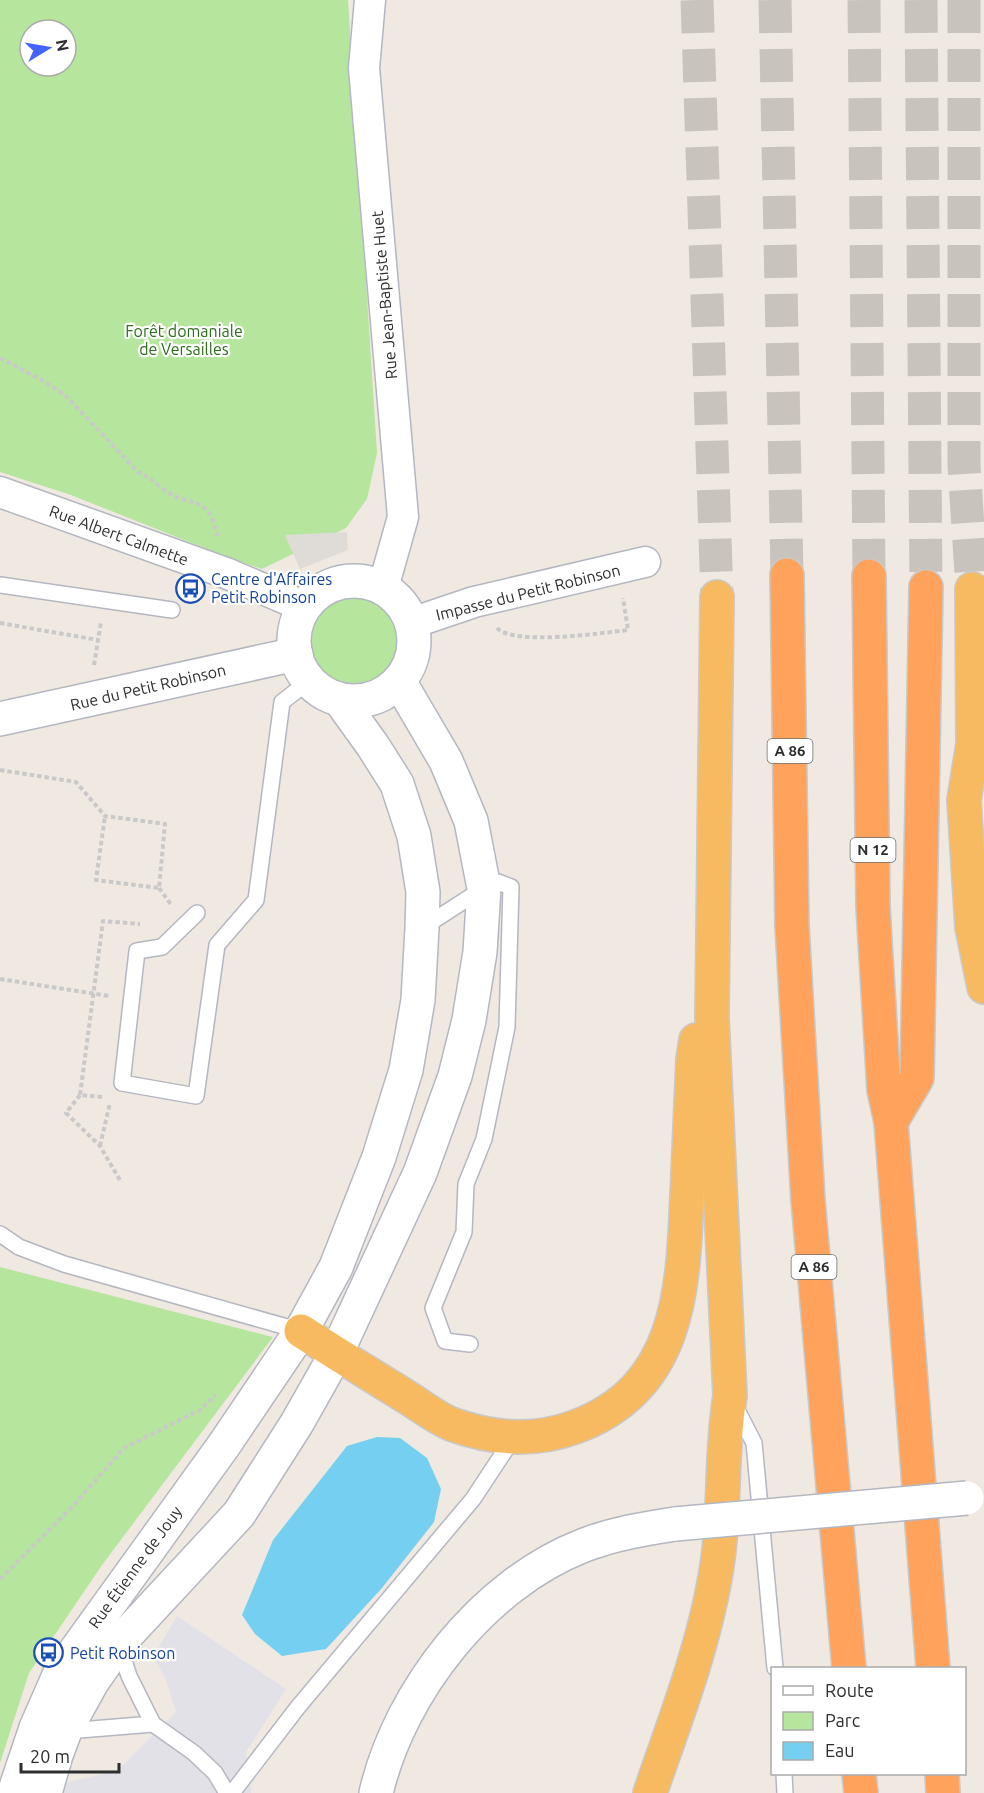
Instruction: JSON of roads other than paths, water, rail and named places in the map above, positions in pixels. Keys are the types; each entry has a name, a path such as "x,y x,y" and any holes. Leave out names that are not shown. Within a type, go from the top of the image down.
{"highway":[{"name":"A 86","path":"788,575 792,927 808,1200 849,1667"},
{"name":"N 12","path":"869,576 873,907 884,1090 891,1122"},
{"path":"926,587 917,1078 891,1122 933,1667"},
{"path":"972,589 973,744 964,800 972,927 984,987"},
{"path":"650,1793 699,1648 715,1579 722,1529 725,1426 730,1396 712,1017 717,597"},
{"path":"973,744 984,804"},
{"path":"301,1331 450,1423 494,1435 528,1438 559,1433 595,1419 626,1398 646,1376 664,1346 678,1304 684,1263 693,1059 697,1034 712,1017"},
{"path":"859,1775 861,1793"},
{"path":"942,1775 943,1793"}],"main road":[{"path":"349,581 367,582 383,588 396,597 412,623 413,654 406,671 387,692 372,699 356,701 328,695 302,668 294,642 298,618 316,594 332,585 349,581"},
{"name":"Rue du Petit Robinson","path":"0,719 302,668"},
{"path":"45,1793 65,1731 92,1682 119,1643 239,1514 297,1423 336,1354 420,1173 455,1076 469,1020 480,951 484,888 471,821 446,761 399,681"},
{"name":"Rue Étienne de Jouy","path":"14,1793 36,1728 61,1671 224,1445 301,1331 336,1267 379,1157 406,1070 418,1000 422,928 423,892 414,836 397,784 340,699"},
{"path":"376,1793 395,1735 427,1678 459,1636 513,1585 546,1563 581,1546 622,1533 675,1524 978,1498"}],"street":[{"name":"Rue Jean-Baptiste Huet","path":"370,0 364,68 403,517 383,588"},
{"name":"Rue Albert Calmette","path":"0,492 226,573 305,607"},
{"name":"Impasse du Petit Robinson","path":"412,623 474,602 645,562"}],"lane":[{"path":"0,585 172,610"},
{"path":"197,914 162,947 137,951 122,1083 196,1096 218,945 256,900 282,702 302,668"},
{"path":"422,928 484,888 498,882 511,887 507,1027 484,1138 466,1184 465,1232 433,1308 445,1341 470,1344"},
{"path":"0,1234 20,1247 64,1264 301,1331"},
{"path":"730,1396 754,1443 775,1667"},
{"path":"232,1793 298,1707 473,1499 514,1437"},
{"path":"119,1643 131,1682 153,1724 194,1753 215,1773 227,1793"},
{"path":"65,1731 153,1724"},
{"path":"784,1775 785,1793"}],"water":[{"path":"377,1437 400,1438 427,1458 441,1489 434,1522 382,1588 326,1649 282,1656 255,1634 242,1615 273,1540 347,1446"}],"tunnel":[{"path":"697,0 717,597"},
{"path":"775,0 787,575"},
{"path":"864,0 869,576"},
{"path":"921,0 926,587"},
{"path":"964,0 964,465 972,589"}],"place":[{"name":"Centre d'Affaires Petit Robinson","path":"190,588"},
{"name":"Petit Robinson","path":"49,1653"}],"park label":[{"name":"Forêt domaniale de Versailles","path":"184,340"}]}
